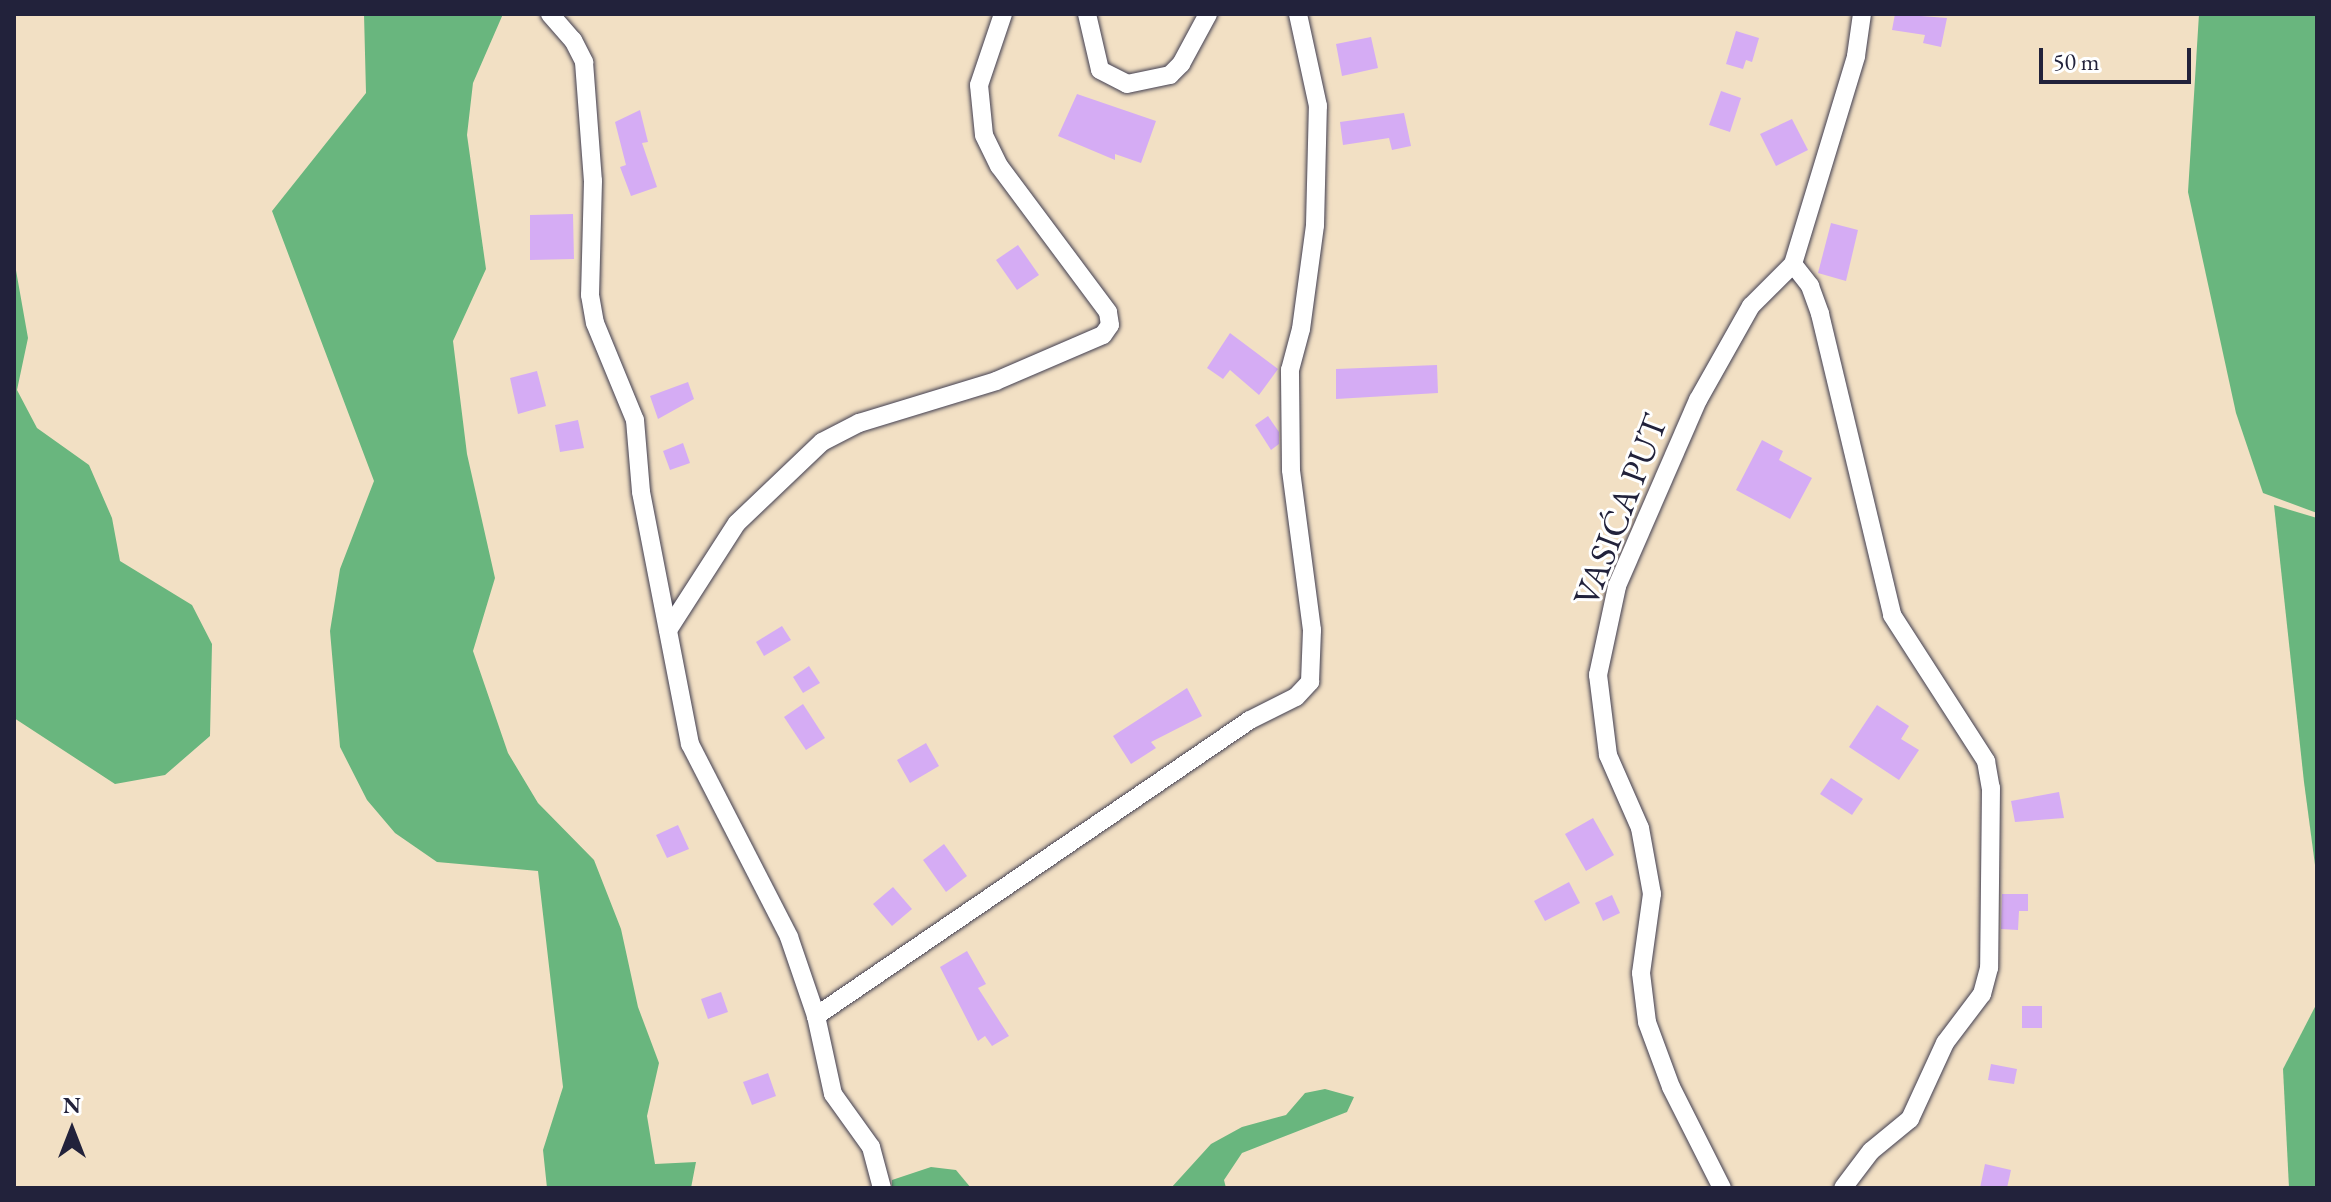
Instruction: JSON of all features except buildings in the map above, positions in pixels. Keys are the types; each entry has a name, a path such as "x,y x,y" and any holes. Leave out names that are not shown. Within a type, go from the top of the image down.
{"street":[{"path":"550,14 573,40 584,62 593,181 590,295 595,323 635,420 641,492 690,744 701,774 789,937 816,1016 833,1094 871,1147 882,1188"},
{"path":"668,630 737,523 822,442 859,423 996,381 1103,335 1110,325 1108,312 999,166 984,135 979,85 1003,14"},
{"path":"1087,14 1100,70 1127,84 1170,75 1208,14"},
{"path":"816,1016 1250,720 1296,697 1310,682 1312,630 1291,470 1290,370 1301,329 1315,225 1318,106 1298,14"},
{"name":"VASIĆA PUT","path":"1722,1188 1671,1087 1647,1022 1641,973 1652,894 1640,828 1608,755 1598,675 1617,586 1698,400 1751,306 1793,264 1856,56 1862,14"},
{"path":"1793,264 1810,286 1820,314 1892,615 1986,761 1991,788 1989,968 1982,994 1945,1043 1910,1119 1871,1151 1843,1188"}],"green space":[{"path":"364,14 503,14 473,83 467,135 486,269 453,341 467,454 495,578 473,651 508,753 538,803 594,860 621,929 638,1007 659,1063 647,1116 655,1164 696,1162 691,1188 547,1188 543,1150 563,1087 538,871 437,862 395,833 367,800 340,747 330,631 340,569 374,481 272,211 366,93"},
{"path":"2199,14 2317,14 2317,513 2263,493 2236,413 2188,192"},
{"path":"14,259 28,338 17,390 37,428 89,465 112,518 120,561 192,605 212,644 210,736 165,775 115,784 14,718"},
{"path":"2274,505 2317,518 2317,880 2304,782"},
{"path":"2317,1003 2317,1188 2289,1188 2283,1069"},
{"path":"1325,1089 1354,1097 1347,1112 1242,1153 1224,1180 1226,1188 1171,1188 1211,1144 1242,1127 1286,1115 1305,1093"},
{"path":"931,1167 956,1170 971,1188 892,1188 892,1180"}]}
